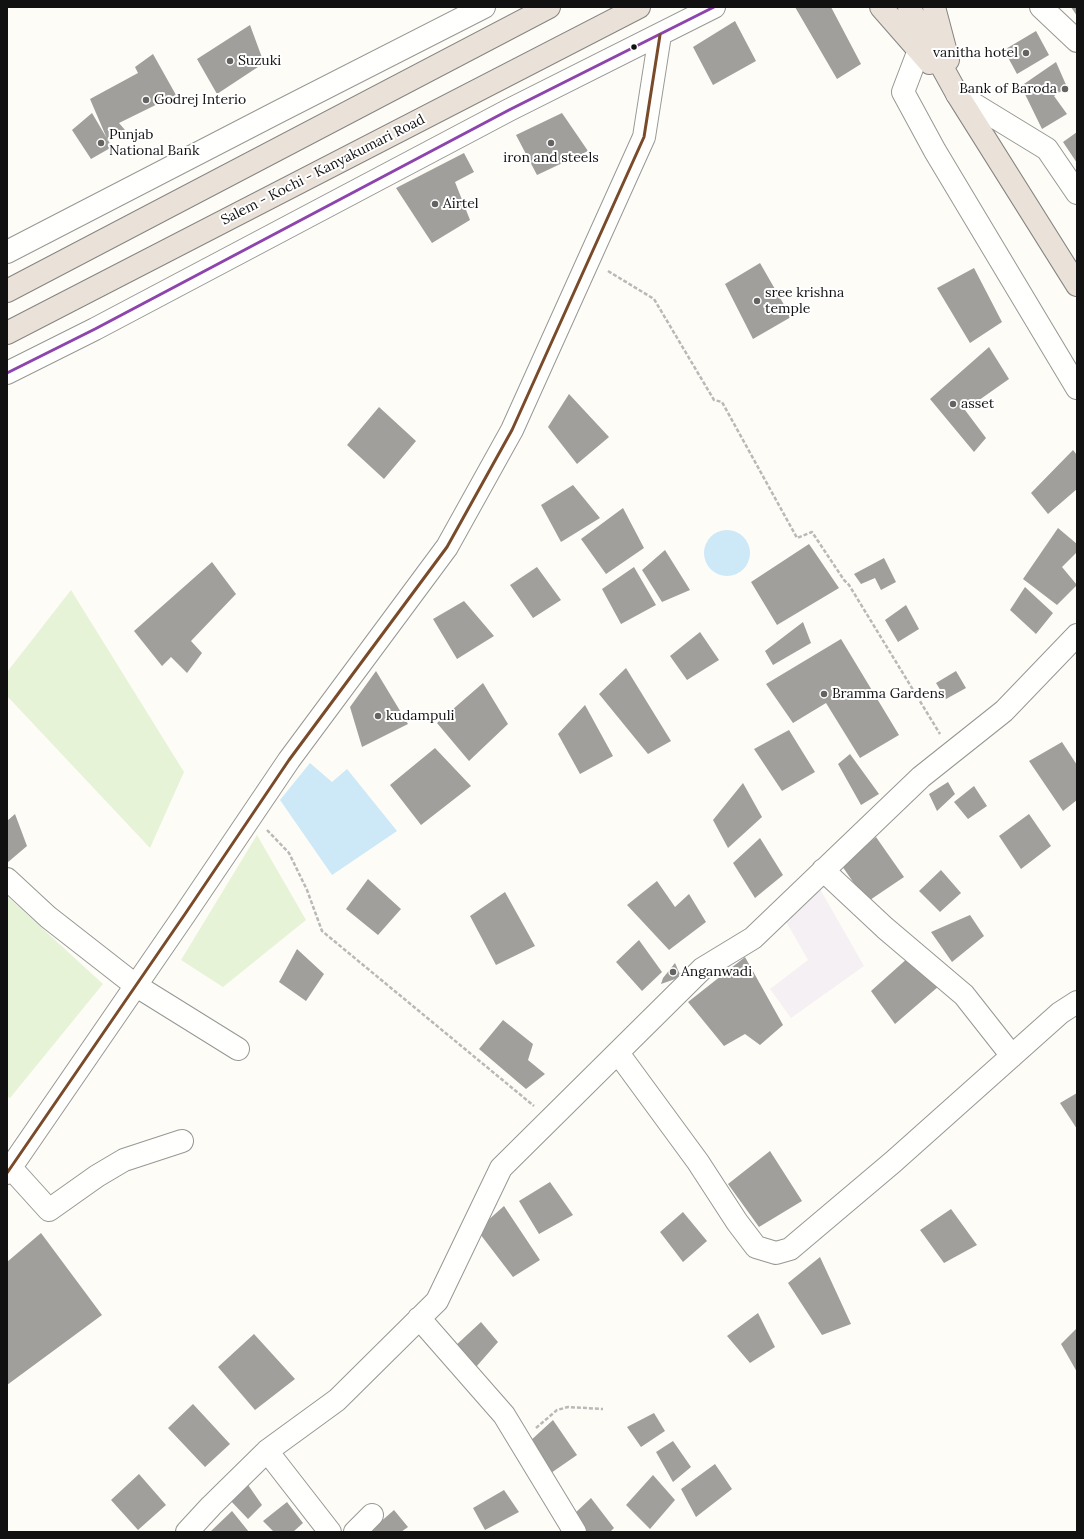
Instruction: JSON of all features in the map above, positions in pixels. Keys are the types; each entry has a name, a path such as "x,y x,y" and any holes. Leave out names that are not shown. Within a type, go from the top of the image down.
{"highway":[{"path":"7,291 549,7"},
{"name":"Salem - Kochi - Kanyakumari Road","path":"7,332 639,7"},
{"path":"881,7 957,94"},
{"path":"910,7 957,94 1077,285"},
{"path":"934,7 957,94"}],"street":[{"path":"7,252 484,7"},
{"path":"7,373 95,329 509,110 714,7"},
{"path":"1041,7 1077,41"},
{"path":"182,1141 124,1160 97,1176 49,1210 9,1171 289,760 447,547 512,430 644,137 660,35"},
{"path":"919,50 903,92 935,151 1077,388"},
{"path":"957,94 1047,149 1077,193"},
{"path":"187,1532 267,1451 337,1400 437,1301 501,1168 702,969 753,938 921,777 1004,711 1077,635"},
{"path":"823,870 885,928 964,995 1012,1056"},
{"path":"7,879 48,917 135,985 238,1049"},
{"path":"618,1053 698,1162 737,1222 756,1247 776,1253 790,1249 802,1239 893,1162 1060,1013 1077,1002"},
{"path":"419,1318 504,1415 575,1532"},
{"path":"267,1451 330,1532"},
{"path":"355,1532 372,1515"}],"path":[{"path":"589,260 654,299 714,400 722,402 797,538 812,532 844,580 850,585 951,753"},
{"path":"252,814 288,853 307,890 322,931 550,1119"},
{"path":"521,1442 557,1410 568,1407 603,1409"}],"shaded area":[{"path":"820,889 864,966 791,1018 770,989 808,960 784,918"}],"green space":[{"path":"71,590 184,772 150,848 7,696 7,672"},
{"path":"257,835 306,920 223,987 181,960"},
{"path":"7,896 103,984 10,1098 7,1096"}],"water":[{"path":"723,530 731,530 740,534 746,540 750,553 746,566 740,572 731,576 723,576 714,572 708,566 704,557 704,549 708,540 714,534"},
{"path":"310,763 332,782 347,769 397,831 332,875 280,800"}],"building":[{"path":"795,7 831,7 861,64 837,79"},
{"path":"1071,7 1077,7 1077,16"},
{"path":"735,21 756,61 713,85 693,47"},
{"name":"Suzuki","path":"250,25 264,63 217,94 197,59"},
{"name":"vanitha hotel","path":"1036,31 1049,55 1017,74 1004,50"},
{"path":"153,54 176,95 119,123 125,130 108,141 90,99 138,73 135,67"},
{"path":"1056,62 1067,87 1054,96 1067,114 1042,129 1021,86"},
{"path":"92,113 112,147 91,159 72,130"},
{"name":"iron and steels","path":"562,113 588,151 537,175 516,135"},
{"path":"1077,132 1077,163 1063,142"},
{"name":"Airtel","path":"464,153 474,172 455,182 470,220 432,243 396,188"},
{"name":"sree krishna temple","path":"760,263 791,317 753,339 725,284"},
{"path":"974,268 1002,322 970,343 937,288"},
{"name":"asset","path":"989,347 1009,379 965,410 986,438 974,452 930,399"},
{"path":"569,394 609,437 577,464 548,427"},
{"path":"379,407 416,441 384,479 347,445"},
{"path":"1073,450 1077,455 1077,489 1048,514 1031,493"},
{"path":"573,485 600,518 561,542 541,505"},
{"path":"623,508 644,548 606,574 581,539"},
{"path":"1058,528 1077,544 1077,552 1062,567 1077,585 1057,605 1023,579"},
{"path":"809,544 839,588 777,625 751,582"},
{"path":"665,550 690,590 662,602 642,570"},
{"path":"884,558 896,582 881,590 875,578 861,584 854,574"},
{"path":"212,562 236,594 191,641 202,653 187,673 171,657 162,666 134,631"},
{"path":"537,567 561,600 533,618 510,585"},
{"path":"634,567 656,605 621,624 602,589"},
{"path":"1025,587 1053,613 1036,634 1010,610"},
{"path":"464,601 494,636 457,659 433,619"},
{"path":"906,605 919,629 898,642 885,620"},
{"path":"803,622 811,643 773,665 765,651"},
{"path":"700,632 719,660 687,680 670,656"},
{"name":"Bramma Gardens","path":"841,639 899,735 860,758 826,703 793,723 766,684"},
{"path":"626,668 671,741 648,754 599,694"},
{"name":"kudampuli","path":"376,671 408,724 362,747 350,707"},
{"path":"956,671 966,688 946,699 936,683"},
{"path":"483,683 508,724 469,761 437,723"},
{"path":"585,705 613,756 580,774 558,734"},
{"path":"789,730 815,772 782,791 754,749"},
{"path":"1062,742 1077,765 1077,800 1063,811 1029,761"},
{"path":"435,748 471,786 421,825 390,785"},
{"path":"850,754 879,794 861,805 838,764"},
{"path":"948,782 955,794 937,811 929,794"},
{"path":"743,783 762,817 728,848 713,820"},
{"path":"974,786 987,806 968,819 954,802"},
{"path":"15,814 27,846 7,863 7,821"},
{"path":"1029,814 1051,846 1021,869 999,836"},
{"path":"876,837 904,877 867,902 842,866"},
{"path":"760,838 783,875 755,898 733,863"},
{"path":"941,870 961,893 940,912 919,891"},
{"path":"368,879 401,909 378,935 346,909"},
{"path":"657,881 675,907 689,894 706,922 669,950 627,905"},
{"path":"505,892 535,946 496,965 470,916"},
{"path":"970,915 984,936 952,962 931,932"},
{"path":"639,940 662,972 642,991 616,962"},
{"path":"297,949 324,974 306,1001 279,982"},
{"path":"745,957 783,1025 760,1045 745,1034 724,1046 688,1002"},
{"path":"909,957 939,986 895,1024 871,991"},
{"name":"Anganwadi","path":"675,963 681,977 661,984 663,978"},
{"path":"503,1020 533,1044 528,1060 545,1074 526,1089 479,1049"},
{"path":"1077,1093 1077,1129 1060,1103"},
{"path":"770,1151 802,1201 759,1227 728,1184"},
{"path":"550,1182 573,1215 539,1234 519,1201"},
{"path":"504,1206 540,1260 513,1277 477,1230"},
{"path":"951,1209 977,1245 944,1263 920,1230"},
{"path":"683,1212 707,1241 683,1262 660,1232"},
{"path":"41,1233 102,1315 7,1385 7,1262"},
{"path":"820,1257 851,1324 822,1335 788,1283"},
{"path":"758,1313 775,1347 750,1363 727,1336"},
{"path":"481,1322 498,1342 476,1367 454,1347"},
{"path":"1077,1328 1077,1372 1061,1344"},
{"path":"254,1334 295,1379 255,1410 218,1367"},
{"path":"193,1404 230,1444 205,1467 168,1428"},
{"path":"654,1413 665,1431 641,1447 627,1427"},
{"path":"553,1420 577,1455 551,1473 528,1443"},
{"path":"673,1441 691,1467 673,1482 656,1452"},
{"path":"715,1464 732,1489 696,1517 681,1489"},
{"path":"139,1474 166,1505 138,1530 111,1500"},
{"path":"653,1475 675,1500 650,1529 626,1505"},
{"path":"246,1482 262,1505 248,1519 228,1498"},
{"path":"504,1490 519,1512 485,1530 473,1508"},
{"path":"591,1498 614,1528 610,1532 583,1532 573,1515"},
{"path":"287,1502 303,1523 293,1532 274,1532 263,1521"},
{"path":"394,1510 408,1527 401,1532 369,1532"},
{"path":"232,1511 249,1532 210,1532"}],"transit line":[{"path":"7,373 95,329 509,110 714,7"},
{"path":"7,1173 289,760 447,547 512,430 644,137 660,35"}],"place":[{"name":"vanitha hotel","path":"1026,53"},
{"name":"Suzuki","path":"230,61"},
{"name":"Bank of Baroda","path":"1065,89"},
{"name":"Godrej Interio","path":"146,100"},
{"name":"Punjab National Bank","path":"101,143"},
{"name":"iron and steels","path":"551,143"},
{"name":"Airtel","path":"435,204"},
{"name":"sree krishna temple","path":"757,301"},
{"name":"asset","path":"953,404"},
{"name":"Bramma Gardens","path":"824,694"},
{"name":"kudampuli","path":"378,716"},
{"name":"Anganwadi","path":"673,972"}]}
